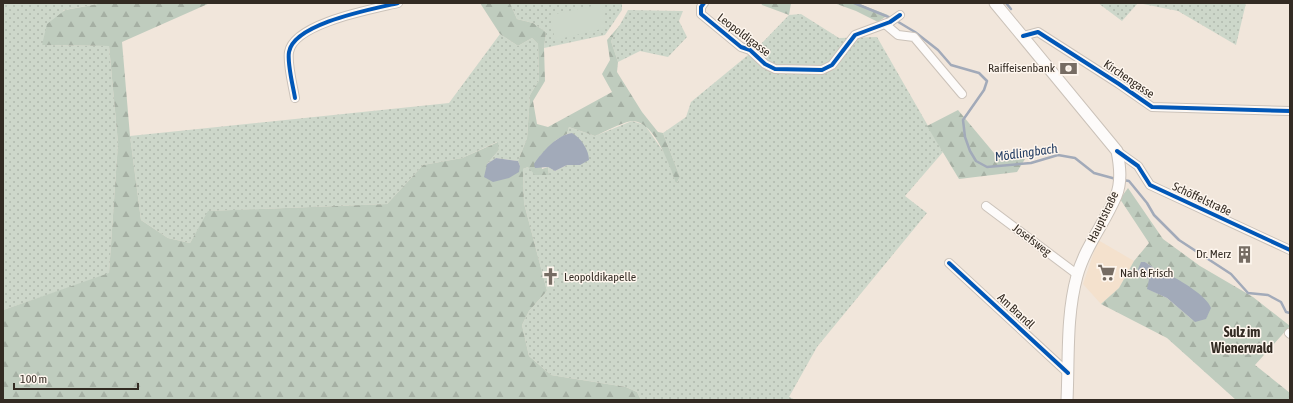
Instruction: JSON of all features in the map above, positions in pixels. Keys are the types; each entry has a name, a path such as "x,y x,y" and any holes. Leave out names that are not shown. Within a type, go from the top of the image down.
{"main road":[{"path":"995,3 1118,151"},
{"name":"Hauptstraße","path":"1067,400 1070,316 1078,275 1085,254 1116,196 1120,167 1118,151"}],"street":[{"path":"295,98 289,52 293,41 311,28 361,12 398,3"},
{"name":"Leopoldigasse","path":"704,3 701,7 701,14 741,47 750,50 765,64 775,68 822,70 832,65 855,35 888,23"},
{"path":"900,15 888,23 898,35 914,37 962,94"},
{"name":"Kirchengasse","path":"1023,36 1038,32 1152,107 1258,110 1289,108"},
{"name":"Schöffelstraße","path":"1118,151 1138,166 1150,185 1290,250"},
{"name":"Josefsweg","path":"986,206 1078,275"},
{"name":"Am Brandl","path":"949,263 1068,373"}],"shaded area":[{"path":"3,3 103,3 64,10 42,45 109,46 118,143 109,274 3,310"},
{"path":"510,3 622,3 622,10 605,35 544,48 546,32 533,23 517,19"},
{"path":"1098,3 1138,3 1122,21"},
{"path":"1138,3 1246,3 1236,45 1178,11"},
{"path":"602,4 606,28 555,40 550,15"},
{"path":"628,10 683,11 679,21 687,37 668,57 640,51 618,62 611,41"},
{"path":"801,14 839,38 877,37 943,152 905,196 927,213 817,347 789,397 796,400 641,400 637,392 626,387 551,375 529,356 522,325 529,311 547,291 524,203 523,169 528,167 549,175 548,167 555,171 567,165 580,165 572,133 567,134 569,127 595,136 632,121 645,125 667,157 676,184 680,177 663,133 686,117 691,102 759,46 789,15"},
{"path":"500,34 518,46 532,38 538,44 539,80 530,95 527,138 518,161 496,158 487,164 499,150 497,142 462,158 423,165 387,204 209,211 190,243 168,238 141,220 130,136 449,103"},
{"path":"1098,240 1134,261 1119,288 1101,304 1083,284"}],"green space":[{"path":"103,3 210,3 122,42 130,136 141,220 168,238 190,243 208,211 387,204 423,165 462,158 498,142 499,150 487,164 520,166 518,161 527,138 530,95 539,80 538,44 532,38 518,46 500,34 480,3 510,3 517,19 533,23 546,32 544,48 545,81 533,101 537,124 548,127 612,92 602,74 610,60 607,40 620,25 611,41 618,62 617,72 642,112 658,132 663,133 680,177 676,184 666,156 655,137 641,123 633,121 629,121 595,136 569,127 567,134 556,140 540,156 542,169 548,167 549,175 535,175 528,167 523,169 524,203 547,291 529,311 522,325 529,356 551,375 626,387 637,392 641,400 3,400 3,310 109,273 118,143 109,46 42,45 47,24 65,10"},
{"path":"761,3 791,3 789,15 762,5"},
{"path":"834,3 857,3 888,15 878,22 856,11"},
{"path":"958,110 999,159 1025,159 1017,172 959,179 927,126"},
{"path":"1128,188 1163,239 1200,266 1253,297 1290,326 1255,365 1290,393 1290,400 1236,400 1167,338 1101,304 1119,288 1134,261 1149,243 1120,199","holes":["1145,262 1154,268 1156,275 1195,322 1167,298 1148,289 1149,279"]}],"water":[{"path":"572,133 584,145 588,152 589,160 580,165 567,165 555,171 548,167 535,168 534,164 550,145 566,134"},
{"path":"496,158 518,161 520,166 519,172 509,178 493,182 484,177 487,164"},
{"path":"1141,262 1145,262 1154,268 1156,275 1169,275 1186,284 1204,298 1211,308 1206,319 1195,322 1167,298 1147,289 1149,279 1136,274"}],"waterway":[{"name":"Mödlingbach","path":"854,3 891,18"},
{"path":"1006,3 1011,9"},
{"name":"Mödlingbach","path":"895,20 915,32 938,50 951,65 979,73 987,81 984,90 963,120 965,137 970,151 976,161 987,167 1031,163 1058,155 1075,158 1094,173 1116,179"},
{"name":"Mödlingbach","path":"1123,180 1129,181 1147,203 1154,215 1179,240 1231,274 1248,293 1268,295 1281,302 1286,312 1290,313"}],"cycle path":[{"path":"295,98 289,68 289,52 294,42 305,33 319,25 354,13 398,3"},
{"path":"704,3 701,7 701,14 741,47 750,50 765,64 775,69 822,70 832,65 855,35 890,22 900,15"},
{"path":"1023,36 1038,32 1152,107 1290,111"},
{"path":"1117,151 1138,166 1150,185 1290,250"},
{"path":"949,263 1068,373"}],"place":[{"name":"Raiffeisenbank","path":"1068,68"},
{"name":"Dr. Merz","path":"1244,254"},
{"name":"Nah & Frisch","path":"1107,273"},
{"name":"Leopoldikapelle","path":"551,277"}],"district":[{"name":"Sulz im Wienerwald","path":"1242,340"}]}
